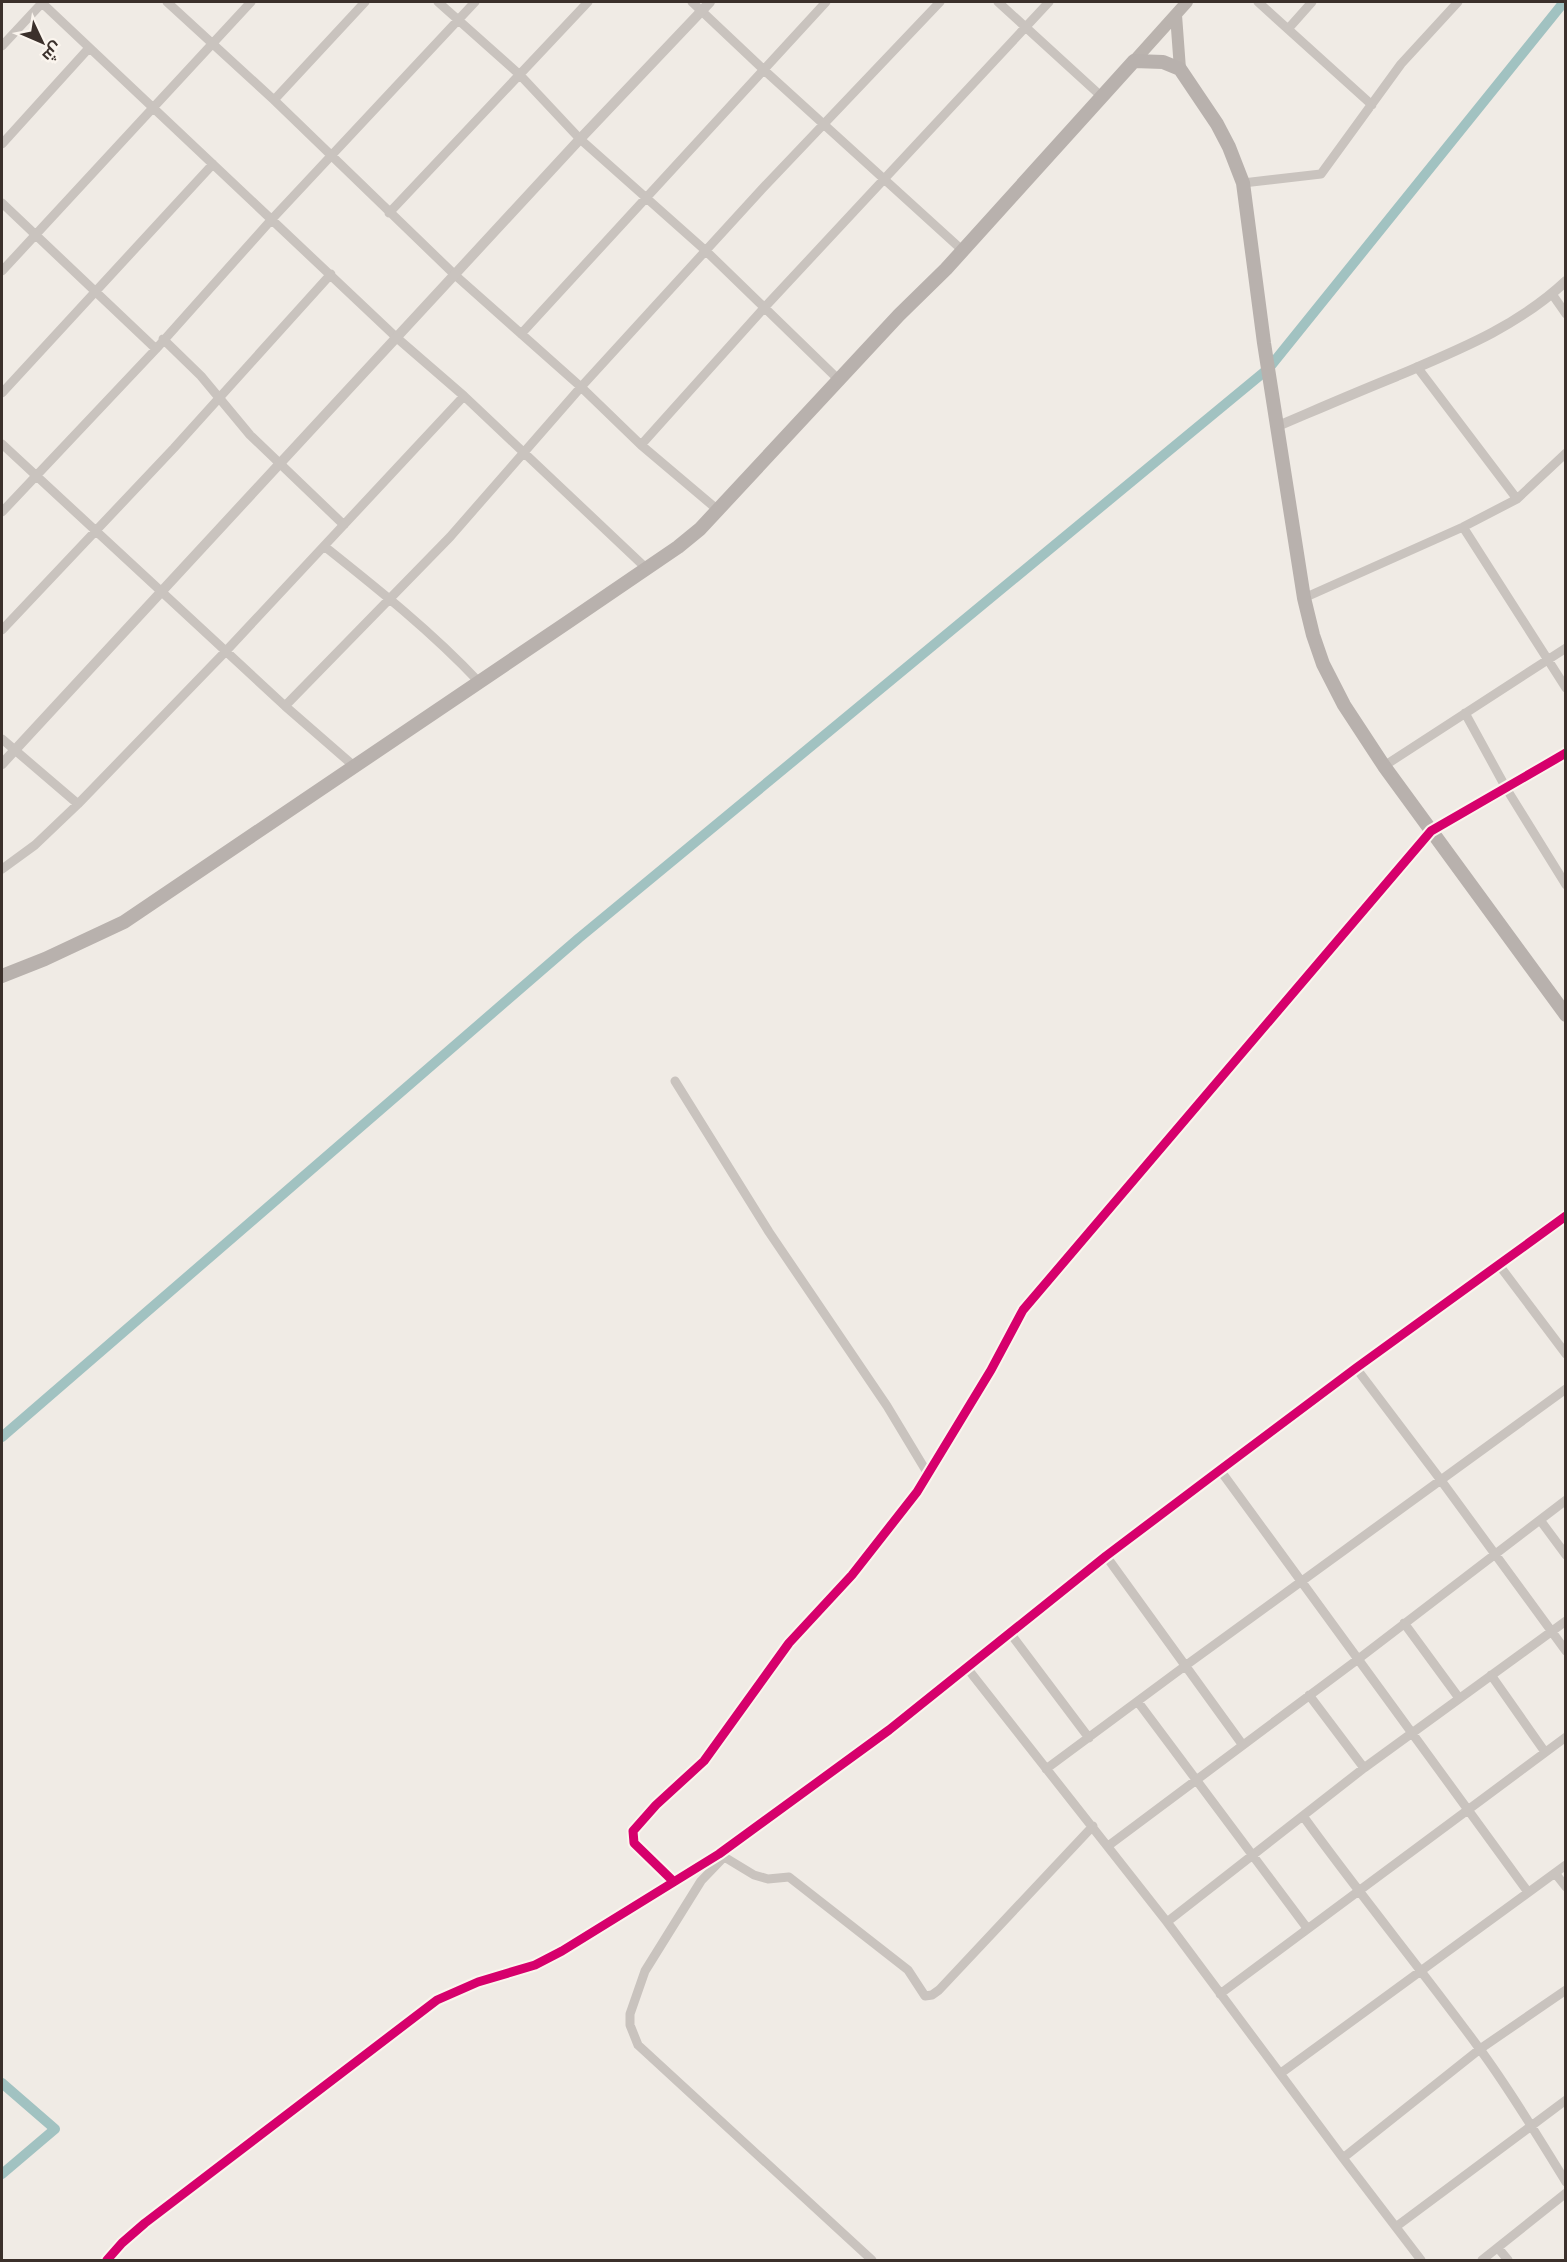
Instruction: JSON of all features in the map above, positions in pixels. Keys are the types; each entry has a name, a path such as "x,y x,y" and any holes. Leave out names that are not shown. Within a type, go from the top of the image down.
{"main road":[{"path":"2,976 45,959 124,922 647,569 700,530 899,315 946,268 1187,2"},
{"path":"1176,15 1180,69 1217,123 1243,183 1264,343 1304,598 1313,635 1333,685 1384,766 1566,1015"},
{"path":"1134,61 1163,63 1180,69"}],"street":[{"path":"2,46 42,2 647,569"},
{"path":"167,2 274,100 455,275 581,387 641,445 719,511"},
{"path":"2,271 251,2"},
{"path":"274,100 365,2"},
{"path":"438,2 520,75 580,139 706,251 840,381"},
{"path":"2,512 475,2"},
{"path":"389,213 588,2"},
{"path":"692,2 961,249"},
{"path":"2,764 160,591 710,2"},
{"path":"520,334 826,2"},
{"path":"285,706 450,537 581,387 940,2"},
{"path":"998,2 1101,96"},
{"path":"641,445 764,308 1049,2"},
{"path":"1258,2 1372,105"},
{"path":"1288,29 1312,2"},
{"path":"1243,183 1321,174 1401,64 1458,2"},
{"path":"2,144 89,48"},
{"path":"2,393 213,164"},
{"path":"2,202 156,348"},
{"path":"2,630 174,448 331,274"},
{"path":"1278,426 1417,367 1515,322 1566,281"},
{"path":"1552,294 1566,314"},
{"path":"163,339 201,376 250,435 344,525"},
{"path":"1417,367 1517,499"},
{"path":"2,869 35,845 78,804 226,651 464,396"},
{"path":"2,444 285,706 355,767"},
{"path":"1304,598 1463,527 1517,499 1566,453"},
{"path":"1463,527 1566,688"},
{"path":"324,546 447,648 479,682"},
{"path":"1384,766 1566,648"},
{"path":"1465,713 1506,788 1566,885"},
{"path":"2,739 78,804"},
{"path":"673,1881 634,1843 633,1831 656,1805 704,1761 789,1643 876,1545 917,1492 991,1370 1023,1310 1431,831 1566,753"},
{"path":"675,1081 769,1232 887,1406 928,1474"},
{"path":"107,2260 145,2223 437,2000 478,1982 544,1960 562,1951 673,1881 721,1856 889,1730 1106,1556 1356,1368 1566,1216"},
{"path":"1499,1266 1566,1354"},
{"path":"1356,1368 1566,1651"},
{"path":"1046,1769 1566,1389"},
{"path":"1220,1470 1357,1660 1413,1731 1528,1892"},
{"path":"1107,1846 1357,1660 1566,1500"},
{"path":"1540,1520 1566,1555"},
{"path":"1106,1556 1242,1744"},
{"path":"1167,1922 1413,1731 1566,1621"},
{"path":"1404,1623 1459,1698"},
{"path":"1010,1633 1089,1738"},
{"path":"967,1668 1167,1922 1421,2260"},
{"path":"1491,1675 1545,1752"},
{"path":"1309,1695 1364,1768"},
{"path":"1138,1702 1307,1928"},
{"path":"1220,1994 1566,1737"},
{"path":"1303,1816 1480,2049 1566,2182"},
{"path":"721,1856 754,1875 768,1879 789,1877 908,1970 925,1996 932,1995 939,1990 1093,1826"},
{"path":"721,1856 701,1881 645,1971 630,2014 633,2034 638,2045 873,2260"},
{"path":"1281,2073 1566,1865"},
{"path":"1555,1873 1566,1887"},
{"path":"1344,2158 1480,2049 1566,1989"},
{"path":"1396,2226 1566,2100"},
{"path":"1482,2260 1566,2193"},
{"path":"1498,2248 1508,2260"}],"waterway":[{"path":"2,1437 579,938 1269,368 1564,2"},
{"path":"2,2083 55,2129 2,2174"}],"cycle path":[{"path":"673,1881 634,1843 633,1831 656,1805 704,1761 789,1643 852,1575 917,1492 991,1370 1023,1310 1431,831 1566,753"},
{"path":"107,2260 145,2223 437,2000 478,1982 535,1965 562,1951 719,1854 889,1730 1106,1556 1220,1470 1566,1216"}]}
